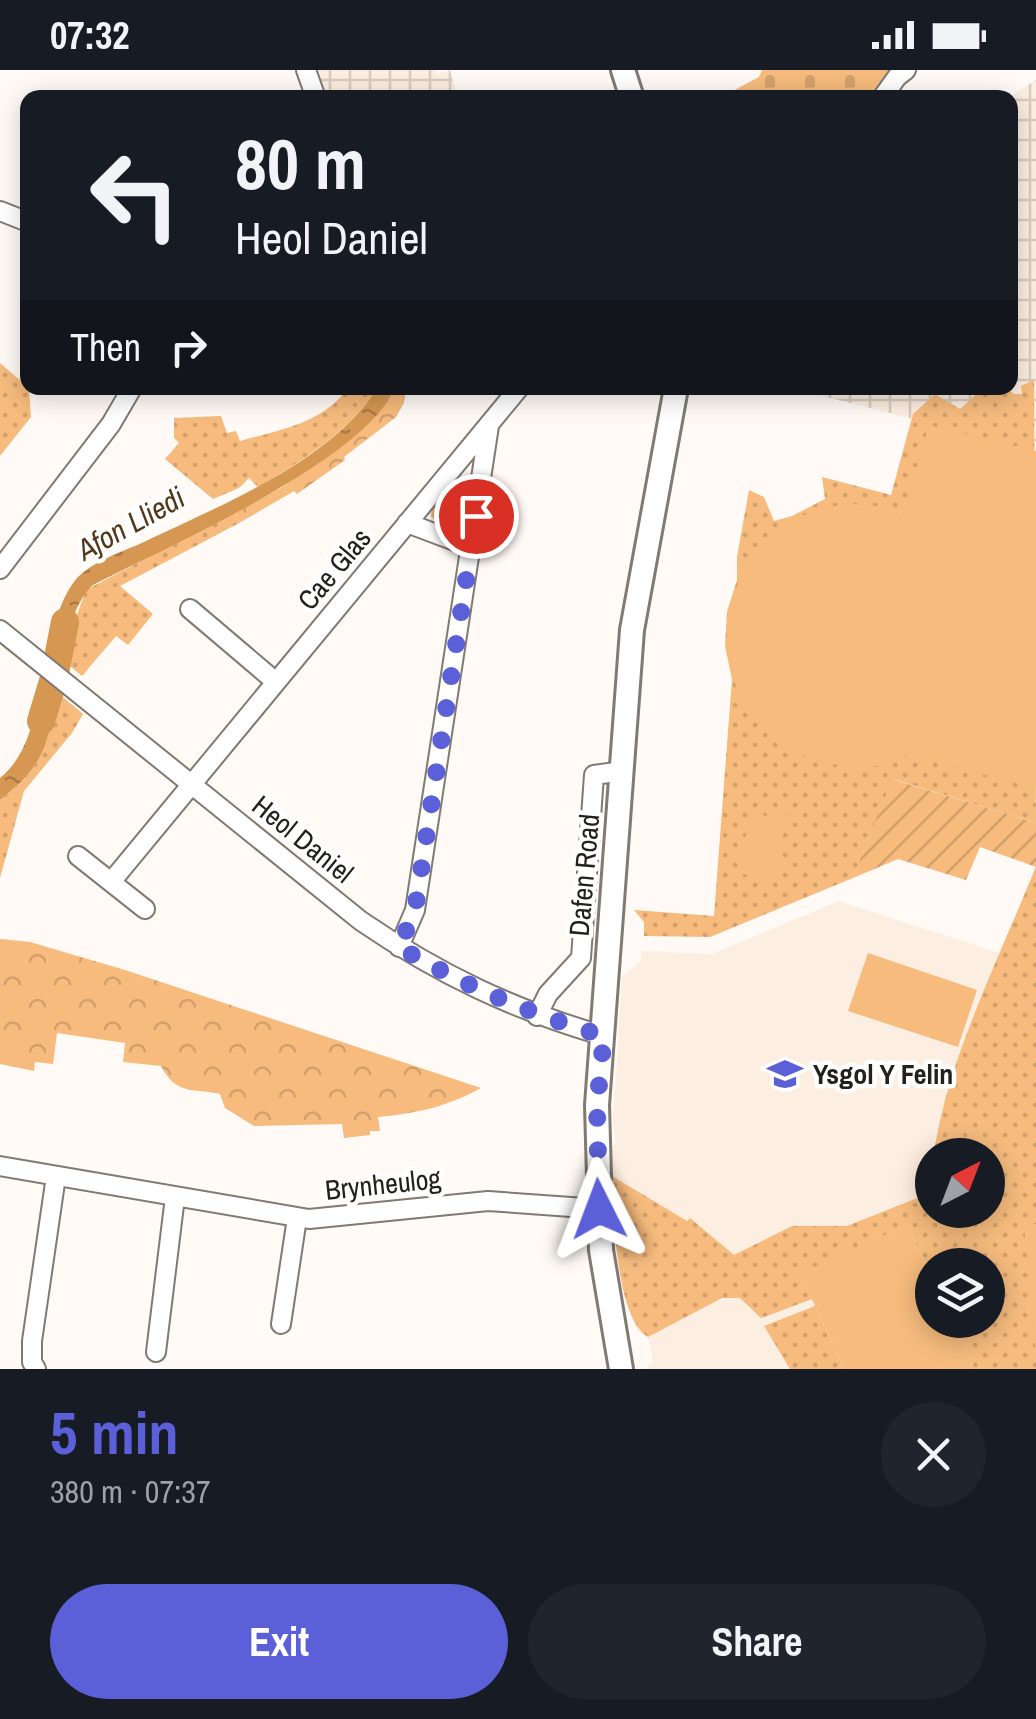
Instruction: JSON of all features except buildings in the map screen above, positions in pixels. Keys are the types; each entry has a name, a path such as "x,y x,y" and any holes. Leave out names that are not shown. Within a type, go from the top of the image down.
{"street":[{"path":"887,90 906,70"},
{"path":"0,570 130,395"},
{"name":"Cae Glas","path":"111,882 513,395"},
{"name":"Dafen Road","path":"621,1369 600,1250 597,1105 632,630 675,395"},
{"path":"399,947 415,910 489,424"},
{"path":"408,522 471,547"},
{"path":"190,608 276,682"},
{"name":"Heol Daniel","path":"0,630 399,947 452,978 537,1016 604,1036"},
{"path":"537,1016 548,994 581,958 594,775 623,771"},
{"path":"78,856 145,909"},
{"name":"Brynheulog","path":"0,1166 308,1220 488,1201 599,1209"},
{"path":"36,1369 32,1341 56,1176"},
{"path":"156,1352 175,1197"},
{"path":"281,1324 297,1218"}],"shaded area":[{"path":"310,70 436,70 438,74 450,70 455,90 318,90"},
{"path":"1036,80 1036,450 819,395 1018,395 1018,91"},
{"name":"Ysgol Y Felin","path":"839,901 1002,954 941,1114 936,1138 915,1138 915,1228 993,1228 999,1248 915,1248 915,1338 1005,1338 1005,1266 1036,1369 645,1369 653,1361 648,1337 637,1330 624,1295 614,1218 611,1148 616,1142 613,1121 622,976 641,961 642,951 712,954"}],"green space":[{"path":"762,70 899,70 881,90 735,90 759,77"},
{"path":"0,363 20,380 20,395 29,395 31,417 0,456"},
{"path":"1034,380 1036,823 893,779 853,878 710,937 644,936 644,922 634,910 714,916 732,679 725,646 727,612 737,580 737,557 749,490 764,497 774,521 825,499 822,477 891,495 913,414 934,395 960,409 975,395 1022,394 1021,386"},
{"path":"342,395 372,395 340,431 258,487 249,478 239,488 213,499 165,459 179,443 174,438 174,418 221,416 227,433 236,431 240,441 285,429"},
{"path":"405,395 396,417 345,460 297,494 294,491 241,522 236,519 235,511 320,462 390,398"},
{"path":"929,425 1036,451 1036,788 911,756 863,767 806,757 787,747 748,709 730,665 728,619 742,576 769,540 806,514 852,504 904,514"},
{"path":"457,482 471,492 465,526 460,530 441,526 431,516 439,496"},
{"path":"235,511 241,522 120,586 153,614 128,645 116,636 82,676 65,662 64,651 86,590"},
{"path":"58,693 83,714 24,791 0,878 0,800 27,776 42,753"},
{"path":"892,779 1036,823 1036,867 980,847 966,880 898,859 853,878"},
{"path":"769,810 787,813 775,880 739,873 750,813 767,816"},
{"path":"1036,866 1036,1369 975,1369 960,1338 1005,1338 1005,1248 918,1248 907,1225 801,1274 812,1299 761,1318 740,1298 722,1298 648,1337 637,1326 623,1287 612,1176 687,1221 690,1218 734,1255 792,1226 847,1226 915,1199 915,1228 1005,1228 1005,1138 937,1138 955,1068"},
{"path":"0,939 30,942 125,970 481,1088 431,1108 378,1117 380,1131 344,1138 342,1124 254,1126 225,1108 220,1094 180,1086 161,1066 123,1062 125,1043 57,1033 53,1064 35,1062 34,1071 0,1064"},
{"path":"868,953 977,990 958,1047 848,1011"},
{"path":"1024,1224 1036,1224 1036,1346 1035,1346"},
{"path":"907,1225 918,1248 915,1338 960,1338 975,1369 844,1369 800,1273"},
{"path":"815,1306 844,1369 790,1369 764,1326"}],"water":[{"path":"372,395 390,395 376,416 345,444 305,472 260,500 93,585 72,621 65,662 49,649 62,602 77,578 91,566 272,478 304,459 358,414"},
{"path":"42,680 58,693 47,741 27,776 0,800 0,778 24,745"}],"waterway":[{"name":"Afon Lliedi","path":"41,721 65,622"}],"place":[{"name":"Ysgol Y Felin","path":"785,1074"}],"route":[{"path":"476,516 415,910 399,947 452,978 537,1016 604,1036 597,1105 599,1209"}]}
